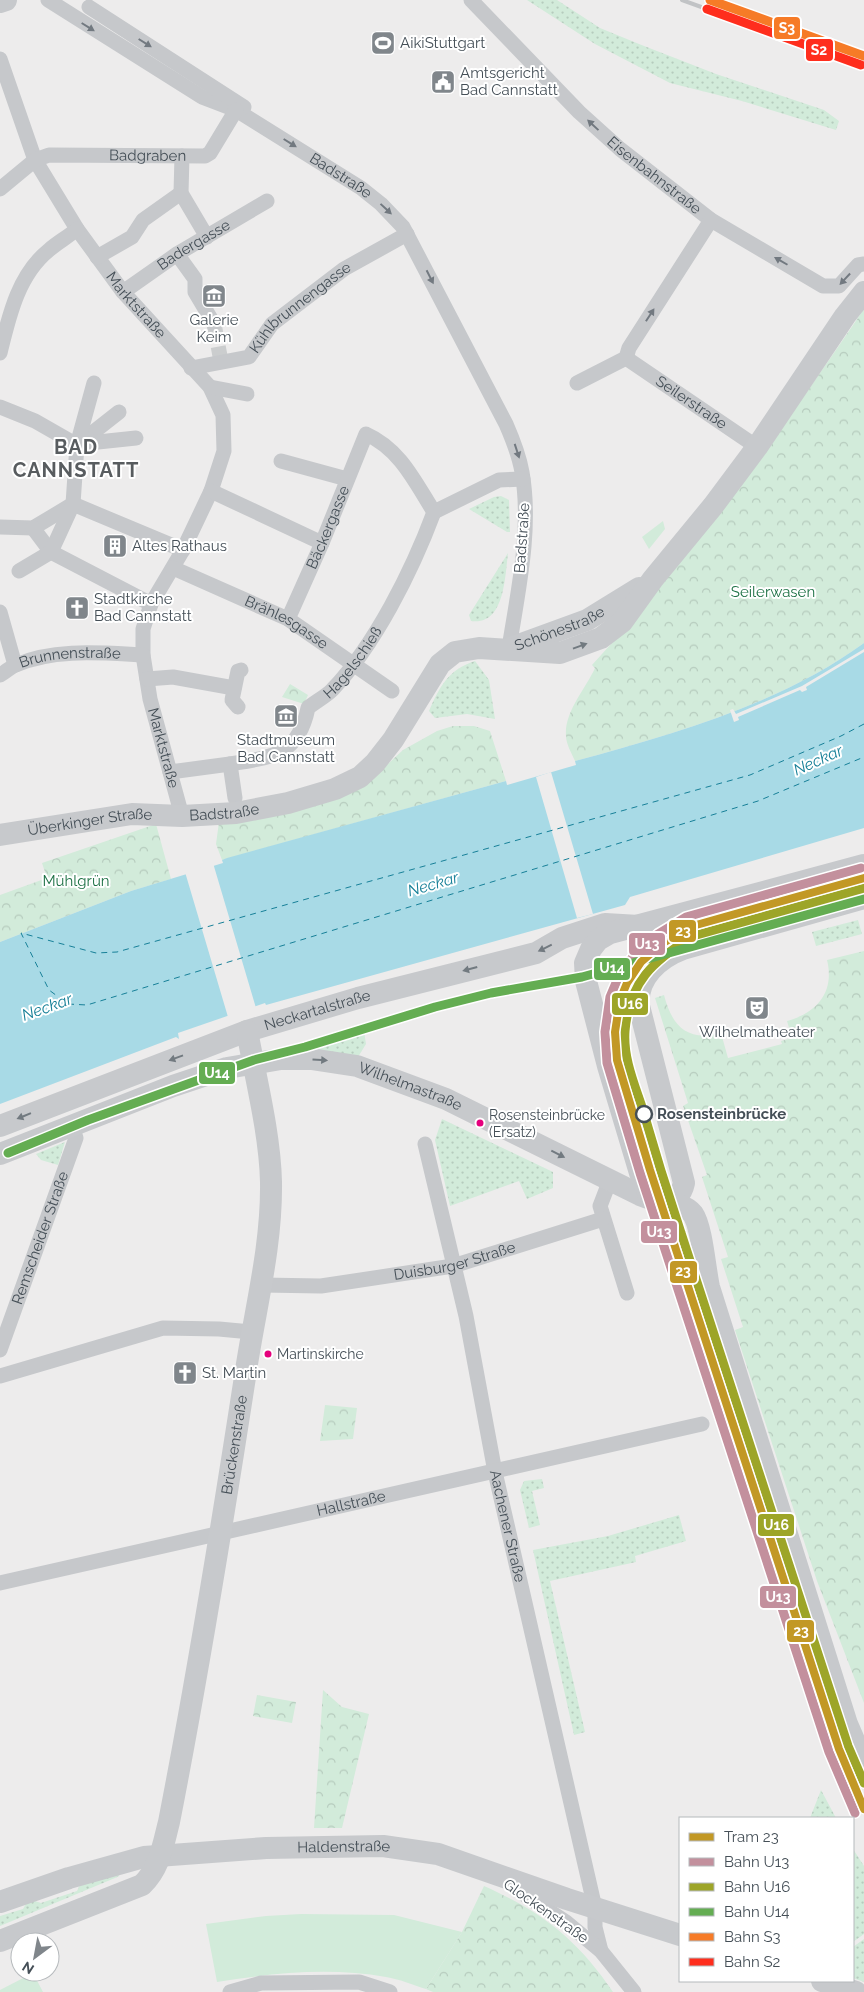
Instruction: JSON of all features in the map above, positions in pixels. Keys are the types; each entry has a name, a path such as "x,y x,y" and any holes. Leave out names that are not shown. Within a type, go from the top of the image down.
{"main road":[{"path":"0,2 6,0"},
{"name":"Schönestraße","path":"845,316 864,277"},
{"name":"Schönestraße","path":"509,648 553,653 569,650 601,638 622,622 653,579 713,506 756,447 845,316 864,292"},
{"name":"Schönestraße","path":"509,648 587,620 653,579"},
{"name":"Badstraße","path":"182,816 245,812 288,803 348,784 360,777 382,755 446,658 455,652 470,649 509,648"},
{"name":"Überkinger Straße","path":"0,835 132,814 182,816"},
{"name":"Neckartalstraße","path":"660,1201 651,1196 643,1181 588,997 585,964 593,946 600,938 639,926 864,865"},
{"path":"660,1201 675,1198 684,1186 639,1006 641,991 652,968 671,954 864,898"},
{"name":"Neckartalstraße","path":"0,1154 173,1086 249,1045 358,998 536,952 571,936 605,924 639,926"},
{"name":"Neckartalstraße","path":"0,1126 249,1045"},
{"name":"Wilhelmastraße","path":"249,1045 281,1059 334,1061 366,1069 446,1099 640,1195 674,1203 689,1210 698,1224"},
{"name":"Brückenstraße","path":"0,1941 142,1885 150,1878 160,1856 171,1812 221,1534 251,1332 262,1285 271,1181 249,1045"},
{"path":"677,1152 692,1170 700,1212 698,1224 709,1287 847,1724 864,1763"},
{"name":"Haldenstraße","path":"0,1902 107,1866 160,1856 266,1848 383,1846 438,1854 594,1908 679,1935"},
{"path":"825,1982 856,1992"}],"street":[{"name":"Badstraße","path":"48,0 202,97 236,110 267,129 372,196 400,222 506,424 517,450 525,499 522,564 509,648"},
{"name":"Eisenbahnstraße","path":"471,0 579,112 613,143 711,220 823,286 839,286 858,265 864,264"},
{"name":"Badstraße","path":"90,7 225,93 256,116 267,129"},
{"name":"Marktstraße","path":"0,59 35,160 77,229 123,292 210,387 223,415 224,451 211,491 183,550 151,604 143,629 143,655 150,699 182,816"},
{"name":"Badgraben","path":"35,160 49,154 205,156 210,153 236,110"},
{"path":"182,156 180,194 207,237"},
{"path":"0,189 35,160"},
{"path":"97,258 132,237 143,220 180,194"},
{"name":"Badergasse","path":"123,292 177,254 267,200"},
{"path":"577,384 626,358 629,348 711,220"},
{"path":"0,352 13,304 29,271 49,250 77,229"},
{"name":"Kühlbrunnengasse","path":"191,368 221,359 249,357 272,324 351,264 407,234"},
{"path":"177,254 195,279 194,292 214,324"},
{"name":"Seilerstraße","path":"626,358 756,447"},
{"path":"19,571 52,552 72,504 77,445 94,383"},
{"path":"210,387 248,394"},
{"path":"0,407 35,421 77,445 136,438"},
{"path":"77,445 119,412"},
{"name":"Bäckergasse","path":"288,619 322,543 366,434 382,441 392,449 434,512"},
{"path":"281,461 347,479"},
{"path":"434,512 499,480 523,479"},
{"path":"211,491 322,543"},
{"path":"0,527 33,528 72,504"},
{"path":"72,504 150,538 183,550"},
{"name":"Hagelschieß","path":"170,772 230,764 281,753 294,743 304,724 308,708 330,692 353,666 394,599 422,544 434,512"},
{"path":"33,528 52,552 151,604"},
{"name":"Brählesgasse","path":"173,568 288,619 353,666 392,691"},
{"path":"0,612 15,665"},
{"name":"Brunnenstraße","path":"0,675 15,665 54,655 96,653 143,655"},
{"path":"238,708 232,700 238,671 241,670"},
{"path":"147,679 173,677 234,687"},
{"path":"230,764 234,798"},
{"name":"Remscheider Straße","path":"0,1350 76,1138 72,1126"},
{"name":"Aachener Straße","path":"425,1144 466,1316 495,1472 594,1908"},
{"path":"610,1180 600,1206 628,1293"},
{"name":"Duisburger Straße","path":"262,1285 321,1286 453,1266 603,1219"},
{"path":"0,1376 163,1328 219,1329 251,1332"},
{"name":"Hallstraße","path":"0,1583 702,1424"},
{"name":"Glockenstraße","path":"490,1872 566,1922 601,1951 634,1992"},
{"name":"Glockenstraße","path":"594,1908 595,1927 601,1951"},
{"path":"230,1992 271,1982 359,1982 390,1992"}],"green space":[{"path":"527,0 557,0 600,28 716,74 824,110 839,121 836,130 742,101 670,83 595,44"},
{"name":"Seilerwasen","path":"864,309 864,643 798,683 762,700 688,728 575,761 567,742 566,727 572,709 595,668 592,665 666,580 735,492"},
{"path":"501,496 509,500 510,532 469,509 494,497"},
{"path":"663,521 665,529 649,549 642,537"},
{"path":"508,553 504,586 497,608 491,616 482,620 471,621 469,615"},
{"path":"475,661 489,680 495,719 467,714 435,718 429,711 441,687 451,674"},
{"path":"290,684 308,695 304,704 282,697"},
{"path":"453,726 474,726 490,731 506,781 222,860 216,844 219,822 376,775 403,750 437,731"},
{"name":"Mühlgrün","path":"156,824 171,879 131,891 0,942 0,895 47,878 42,863"},
{"path":"858,920 862,934 816,946 812,932"},
{"path":"864,951 864,1703 817,1581 735,1330 743,1327 721,1259 728,1257 702,1177 707,1175 683,1106 688,1103 655,998 664,995 667,1006 677,1023 690,1033 709,1035 721,1033 728,1058 782,1044 781,1041 792,1038 787,1021 807,1013 815,1007 826,991 829,971 827,960"},
{"path":"364,1031 366,1044 358,1057 306,1049"},
{"path":"442,1119 553,1172 553,1188 527,1199 519,1181 450,1206 435,1140"},
{"path":"65,1142 58,1165 41,1160 36,1154"},
{"path":"325,1405 357,1408 353,1439 320,1441"},
{"path":"542,1479 544,1488 532,1491 540,1525 529,1528 520,1490 524,1481"},
{"path":"679,1515 686,1541 635,1556 636,1562 550,1581 585,1732 574,1735 533,1550 608,1536"},
{"path":"323,1690 342,1707 369,1714 342,1828 314,1828"},
{"path":"257,1695 296,1702 292,1723 253,1716"},
{"path":"821,1790 835,1817 810,1817"},
{"path":"854,1851 864,1866 864,1934 854,1941"},
{"path":"119,1873 119,1876 115,1878 0,1926 0,1916 23,1909 27,1902 32,1900 41,1903 77,1891 81,1883"},
{"path":"484,1886 524,1906 557,1929 586,1957 613,1992 433,1992 426,1989 462,1932"},
{"path":"301,1914 394,1915 462,1932 426,1989 391,1978 344,1972 301,1972 217,1982 206,1924 266,1916"},
{"path":"864,1939 864,1982 854,1978 854,1946"},
{"path":"16,1982 38,1982 43,1992 0,1992 0,1990"}],"water":[{"name":"Neckar","path":"864,643 864,828 630,897 625,905 266,1005 265,1003 178,1033 179,1039 176,1037 0,1104 0,942 131,891 223,863 222,860 227,858 506,781 507,785 576,765 575,761 688,728 762,700 798,683"}],"pier":[{"path":"864,649 864,652 806,687 807,690 802,692 800,690 738,717 739,720 734,722 730,710 733,709 736,714 802,686"},
{"path":"551,772 593,914 577,918 536,777"},
{"path":"213,863 256,1008 228,1017 185,872"}],"ferry route":[{"path":"864,724 841,736 750,775 117,952 96,953 21,933 49,990 68,1004 87,1005 758,801 864,757"}],"tunnel":[{"path":"214,324 220,356"}],"railway":[{"path":"682,0 743,22 864,58"}],"tram line":[{"name":"23","path":"864,878 689,927 663,943 641,962 627,983 620,1000 615,1032 617,1060 650,1170 839,1749 864,1809"}],"rail line":[{"name":"S3","path":"710,0 864,56"},
{"name":"S2","path":"707,9 861,65"},
{"name":"U13","path":"855,1813 829,1752 640,1173 607,1063 605,1032 610,997 618,978 634,955 658,934 686,917 861,868"},
{"name":"U16","path":"864,888 693,936 666,954 646,974 632,999 627,1014 625,1031 630,1070 671,1202 848,1746 864,1783"},
{"name":"U14","path":"8,1153 88,1120 254,1060 305,1047 435,1007 491,993 582,977 864,899"}],"place":[{"name":"AikiStuttgart","path":"383,43"},
{"name":"Amtsgericht Bad Cannstatt","path":"443,82"},
{"name":"Galerie Keim","path":"214,296"},
{"name":"Altes Rathaus","path":"115,546"},
{"name":"Stadtkirche Bad Cannstatt","path":"77,608"},
{"name":"Stadtmuseum Bad Cannstatt","path":"286,716"},
{"name":"Wilhelmatheater","path":"757,1008"},
{"name":"Rosensteinbrücke","path":"644,1114"},
{"name":"Rosensteinbrücke (Ersatz)","path":"480,1123"},
{"name":"Martinskirche","path":"268,1354"},
{"name":"St. Martin","path":"185,1373"}],"district":[{"name":"BAD CANNSTATT","path":"76,458"}]}
